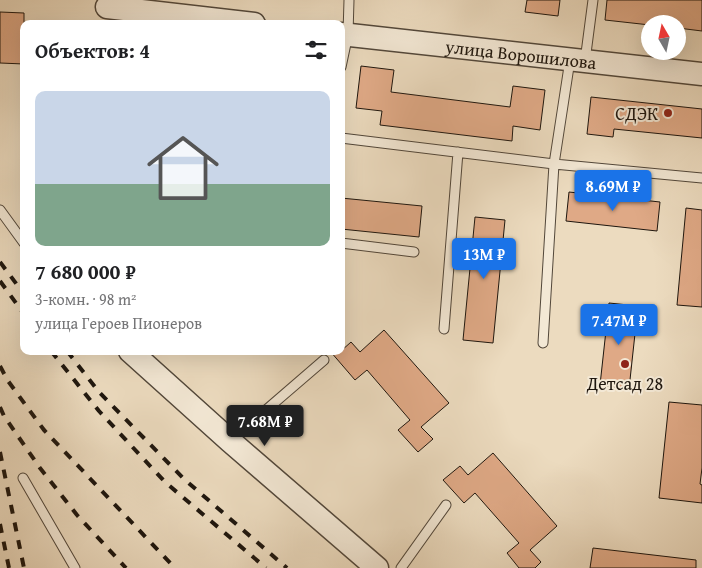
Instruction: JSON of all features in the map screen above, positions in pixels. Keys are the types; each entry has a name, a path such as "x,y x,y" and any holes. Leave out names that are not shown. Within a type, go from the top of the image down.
{"street":[{"path":"107,10 212,20"},
{"name":"улица Ворошилова","path":"345,34 702,74"},
{"path":"134,355 230,441 377,568"}],"lane":[{"path":"345,27 349,0"},
{"path":"543,343 554,164 593,0"},
{"path":"345,138 554,164 702,178"},
{"path":"444,329 458,152"},
{"path":"0,210 20,233"},
{"path":"345,243 414,252"},
{"path":"230,441 324,360"},
{"path":"24,478 74,568"},
{"path":"401,568 446,505"}],"building":[{"path":"527,0 560,0 558,16 525,12"},
{"path":"607,0 702,0 702,31 686,29 686,15 641,15 641,24 605,20"},
{"path":"0,12 24,13 24,20 20,20 20,64 0,63"},
{"path":"361,66 394,70 391,92 510,107 513,86 545,90 540,130 513,126 512,141 380,125 382,111 356,108"},
{"path":"591,97 702,109 702,138 614,129 613,137 587,134"},
{"path":"569,192 660,202 657,231 566,221"},
{"path":"345,198 422,206 419,237 345,229"},
{"path":"686,208 702,210 702,307 677,305"},
{"path":"475,217 505,220 493,343 463,340"},
{"path":"609,303 638,306 629,389 600,385"},
{"path":"384,330 449,403 421,427 433,439 418,452 398,430 410,420 367,370 355,380 333,355 345,355 345,347 351,342 360,352"},
{"path":"669,402 702,405 702,468 700,484 702,485 702,503 659,498"},
{"path":"493,453 557,526 530,550 541,562 535,568 519,568 507,553 519,543 475,493 464,503 443,480 460,466 468,475"},
{"path":"593,548 696,560 696,568 590,568"}],"railway":[{"path":"0,262 20,289"},
{"path":"0,281 20,308"},
{"path":"54,355 99,411 165,482 266,568"},
{"path":"70,355 99,392 184,479 287,568"},
{"path":"0,366 8,381 44,430 175,568"},
{"path":"0,407 4,416 40,468 77,515 126,568"},
{"path":"0,452 24,568"},
{"path":"0,524 9,568"}],"place":[{"name":"СДЭК","path":"668,113"},
{"name":"Детсад 28","path":"625,364"}]}
